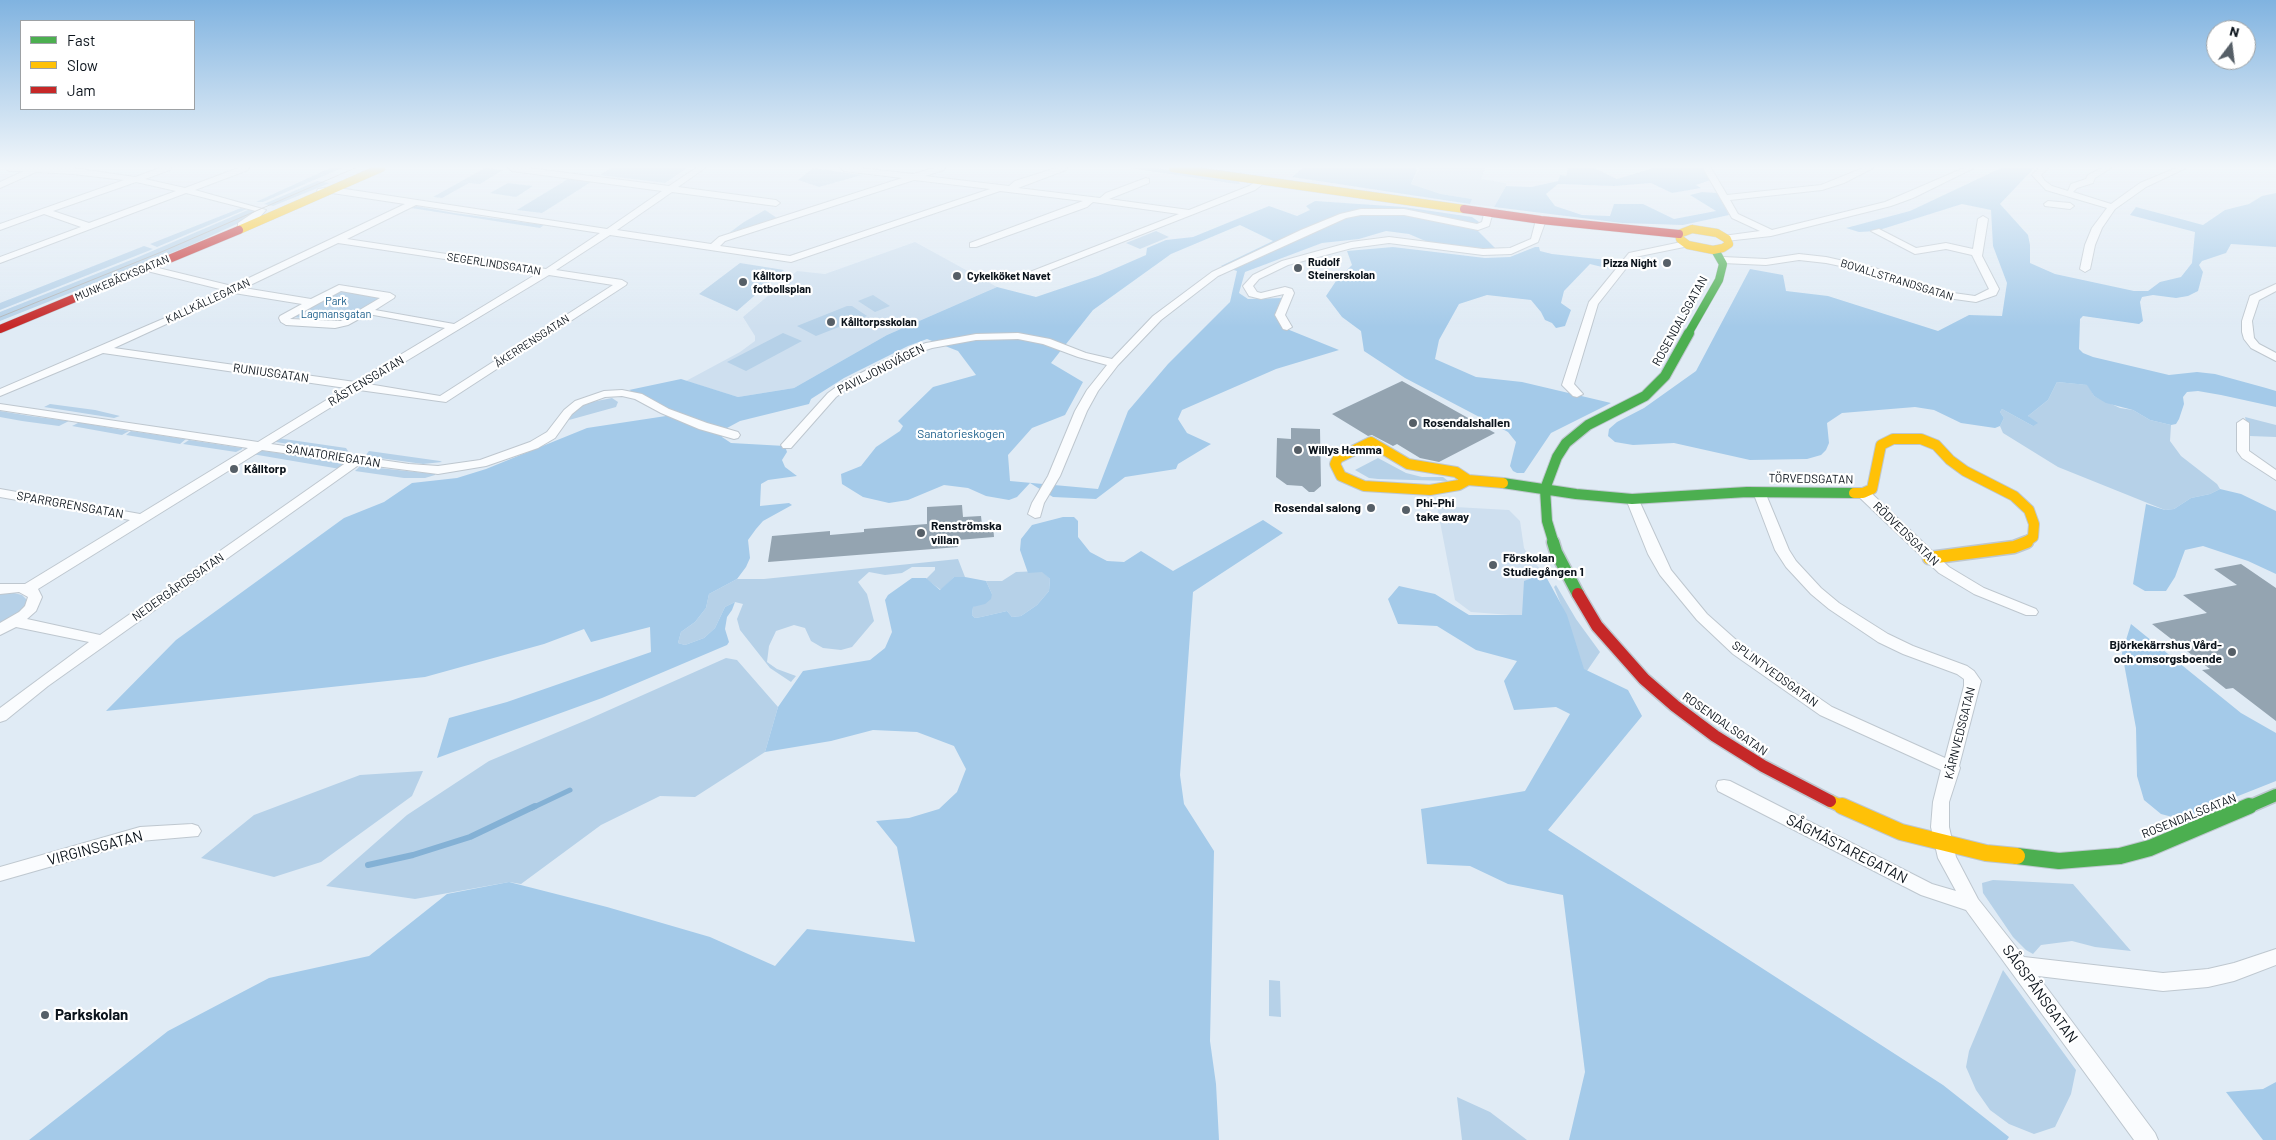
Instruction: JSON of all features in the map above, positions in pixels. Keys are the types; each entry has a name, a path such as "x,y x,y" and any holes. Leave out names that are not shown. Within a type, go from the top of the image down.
{"street":[{"path":"0,227 16,221"},
{"path":"74,221 91,227"},
{"path":"0,260 106,221"},
{"path":"241,225 247,221"},
{"name":"MUNKEBÄCKSGATAN","path":"0,324 251,221"},
{"name":"MUNKEBÄCKSGATAN","path":"0,329 255,221"},
{"name":"KALLKÄLLEGATAN","path":"0,393 235,290 376,221"},
{"path":"541,221 786,259 801,257 907,221"},
{"name":"RÅSTENSGATAN","path":"28,589 357,386 547,272 624,221"},
{"path":"713,247 722,239 778,221"},
{"path":"980,244 1039,221"},
{"path":"1025,277 1165,221"},
{"path":"1035,514 1038,503 1054,476 1081,411 1093,390 1114,363 1158,318 1215,274 1331,221"},
{"path":"1446,221 1478,227 1486,224 1486,221"},
{"path":"1287,327 1280,315 1289,293 1288,291 1285,290 1261,296 1250,292 1248,286 1256,277 1285,263 1351,245 1389,240 1483,252 1511,251 1535,240 1541,221"},
{"path":"1550,221 1683,239 1696,248 1714,250 1728,245 1729,242 1717,233 1701,229 1687,230 1683,239 1632,255 1593,304 1568,385 1576,394"},
{"path":"1747,221 1771,232"},
{"path":"1726,238 1771,232 1816,221"},
{"path":"1876,231 1915,251 1946,246 1977,253 1983,221"},
{"path":"2085,269 2090,245 2102,221"},
{"name":"SEGERLINDSGATAN","path":"337,240 622,283"},
{"path":"1714,250 1723,260"},
{"name":"BOVALLSTRANDSGATAN","path":"1723,260 1766,262 1799,257 1826,260 1872,270 1937,294 1968,299 1985,297 1992,293 1994,289 1977,253"},
{"name":"ROSENDALSGATAN","path":"1723,260 1722,271 1712,296 1665,376 1645,396 1588,425 1566,444 1557,458 1545,489 1544,504 1549,530 1556,552 1566,572 1601,630 1625,659 1654,688 1708,731 1790,781 1868,819 1901,832 1943,844 2011,857 2058,861 2089,860 2150,848 2276,795"},
{"path":"146,268 235,290 310,302"},
{"name":"ÅKERRENSGATAN","path":"442,400 622,283"},
{"path":"344,288 390,296 366,311 344,323 335,325 286,322 284,318 331,291 344,288"},
{"path":"2276,288 2254,298 2247,321 2247,332 2249,339 2255,346 2276,358"},
{"path":"366,311 455,327"},
{"name":"PAVILJONGVÄGEN","path":"787,445 832,395 847,384 912,351 930,345 976,337 1018,336 1046,341 1082,355 1114,363"},
{"name":"RUNIUSGATAN","path":"100,349 442,400"},
{"name":"SANATORIEGATAN","path":"0,407 409,468 438,470 482,463 515,453 540,442 558,428 568,412 589,398 614,393 638,396 665,411 703,426 734,435"},
{"path":"2243,423 2243,451 2276,476"},
{"name":"TÖRVEDSGATAN","path":"1468,480 1632,499 1759,492 1863,493 1872,489 1881,445 1893,439 1921,439 1936,445 1950,460 1966,471 2014,496 2029,510 2033,517 2035,531 2033,537 2028,542 2000,550 1929,558"},
{"path":"1370,442 1408,464 1456,472 1468,480 1459,485 1430,490 1383,488 1358,484 1338,473 1335,464 1338,458 1345,453 1370,442"},
{"name":"NEDERGÅRDSGATAN","path":"0,716 102,640 358,460"},
{"name":"KÄRNVEDSGATAN","path":"1759,492 1782,550 1791,564 1816,591 1834,606 1883,638 1908,650 1962,670 1973,681 1952,768 1941,802 1940,827 1943,844"},
{"name":"SPARRGRENSGATAN","path":"0,493 141,518"},
{"name":"RÖDVEDSGATAN","path":"1863,493 1929,558 1944,570 1979,591 2032,612"},
{"name":"SPLINTVEDSGATAN","path":"1632,499 1655,554 1665,572 1702,617 1738,650 1826,711 1952,768"},
{"path":"0,589 20,587 28,589 35,597 35,602 31,608 16,622 0,630"},
{"path":"16,622 102,640"},
{"name":"SÅGMÄSTAREGATAN","path":"1724,786 1926,890 1972,904"},
{"name":"VIRGINSGATAN","path":"0,874 140,834 192,831"},
{"name":"SÅGSPÅNSGATAN","path":"1943,844 1951,868 1972,904 2147,1140"},
{"path":"2019,965 2163,982 2208,978 2274,960"}],"shaded area":[{"name":"Kålltorpsskolan","path":"915,242 997,287 887,335 794,388 738,397 686,381 740,352 755,341 755,336 743,317 797,271 825,274"},
{"name":"Förskolan Studiegången 1","path":"1437,506 1509,510 1520,521 1524,548 1529,557 1545,574 1526,580 1524,616 1471,612 1455,600"}],"green space":[{"path":"208,221 218,221 157,247 150,244"},
{"path":"222,221 243,221 191,245 0,321 0,312 136,258"},
{"path":"496,221 515,221 544,225 540,228"},
{"path":"745,221 767,221 729,233"},
{"name":"Sanatorieskogen","path":"1232,221 1478,221 1477,230 1497,250 1430,243 1409,234 1386,231 1359,239 1322,243 1245,272 1239,293 1248,299 1283,298 1282,327 1339,350 1276,369 1182,410 1178,419 1187,433 1211,444 1178,464 1176,469 1125,477 1096,499 1053,497 1030,483 1017,497 1009,500 986,496 968,488 944,485 908,500 889,503 863,497 842,484 841,474 861,466 876,447 900,431 903,426 898,421 933,387 976,375 958,351 927,339 908,346 844,378 811,399 809,404 740,421 727,428 722,437 731,443 785,446 787,452 782,460 785,467 797,476 768,480 761,484 760,506 789,503 792,505 763,521 756,529 748,540 750,558 746,567 737,579 709,594 706,608 695,622 681,632 678,643 685,645 704,638 715,628 725,607 735,602 727,617 725,629 729,642 727,645 602,698 437,758 449,718 507,702 651,652 650,627 591,642 584,629 544,644 425,677 106,711 176,640 344,518 384,502 412,483 457,478 486,469 587,428 666,416 667,408 629,390 681,379 738,397 794,388 887,335 997,287 1036,297 1098,276 1146,255 1147,248 1166,240 1193,237","holes":["1240,225 1273,241 1221,266 1237,271 1230,302 1168,364 1128,411 1098,489 1010,481 1008,455 1032,428 1065,415 1083,382 1051,363 1093,310 1171,254"]},
{"path":"1608,221 1700,221 1683,225"},
{"path":"1872,221 1907,221 1876,231 1859,232 1846,228"},
{"path":"1992,221 2016,221 2028,235 2030,263 2055,274 2134,291 2148,291 2160,282 2181,277 2192,263 2195,232 2154,221 2189,221 2203,225 2209,221 2276,221 2276,247 2231,244 2226,253 2202,261 2199,265 2203,272 2198,291 2188,296 2176,298 2153,295 2142,297 2140,302 2143,321 2139,324 2083,316 2080,319 2079,349 2093,357 2169,375 2197,372 2215,374 2266,388 2276,391 2276,407 2198,391 2187,392 2183,397 2184,404 2179,419 2176,424 2171,425 2150,420 2133,410 2106,403 2094,396 2087,385 2057,382 2048,400 2028,416 2038,423 2033,426 2002,409 2000,412 2004,418 2000,426 1995,428 1961,423 1934,410 1915,407 1842,413 1827,423 1829,443 1826,450 1821,455 1807,459 1750,460 1674,443 1633,445 1615,442 1608,436 1609,429 1617,422 1644,408 1696,371 1750,269 1783,275 1786,291 1828,296 1938,331 1969,315 2002,316 2007,283 1993,246"},
{"path":"1156,231 1169,237 1140,249 1126,243"},
{"path":"144,246 153,249 0,310 0,303"},
{"path":"1393,247 1485,258 1510,257 1539,247 1540,251 1552,254 1607,260 1611,264 1610,269 1590,264 1564,291 1561,303 1571,310 1565,326 1556,328 1552,323 1545,320 1531,300 1487,295 1459,304 1439,340 1435,359 1476,377 1522,382 1611,403 1551,433 1524,473 1513,471 1510,466 1516,442 1508,432 1405,378 1364,351 1361,331 1342,317 1326,296 1336,281 1352,265 1347,251"},
{"name":"Kålltorp fotbollsplan","path":"740,263 784,270 737,311 699,294"},
{"name":"Park Lagmansgatan","path":"352,291 380,298 345,320 338,322 293,317 334,293"},
{"path":"873,295 890,306 875,312 858,301"},
{"path":"847,306 852,306 867,316 816,336 797,326"},
{"path":"783,333 802,341 746,371 727,362"},
{"path":"2057,382 2088,385 2094,396 2120,408 2133,410 2150,420 2171,425 2170,441 2181,456 2217,484 2220,489 2210,494 2191,498 2174,509 2165,510 2058,467 2003,433 2000,426 2004,418 2000,412 2002,409 2033,426 2028,416 2048,400"},
{"path":"612,398 618,402 616,407 569,420 572,414 582,406"},
{"path":"50,404 95,410 120,416 114,418 44,407"},
{"path":"0,411 69,421 59,426 22,421 0,417"},
{"path":"2245,417 2276,425 2276,437 2250,436"},
{"path":"78,423 129,431 122,435 72,426"},
{"path":"131,431 186,439 180,444 126,435"},
{"path":"277,438 346,448 348,451 344,453 270,441"},
{"path":"189,440 242,449 236,452 183,444"},
{"path":"257,450 342,462 345,465 340,469 252,454"},
{"path":"369,451 442,462 423,464 365,456"},
{"path":"1378,458 1406,473 1422,477 1443,477 1448,481 1369,478 1355,470"},
{"path":"360,466 435,475 425,478 404,478 355,471"},
{"path":"2220,489 2241,494 2276,511 2276,574 2248,561 2203,546 2185,550 2175,577 2166,591 2145,591 2133,584 2146,504 2165,510 2174,509 2191,498 2210,494"},
{"path":"1063,517 1074,517 1078,521 1078,537 1090,552 1107,561 1124,562 1141,551 1173,571 1263,520 1283,533 1193,592 1180,775 1184,804 1214,851 1210,1041 1216,1084 1219,1140 29,1140 168,1031 269,978 369,956 447,894 509,882 607,907 710,937 775,966 807,929 915,942 897,847 876,821 909,818 939,809 957,792 966,769 954,746 917,732 873,730 831,741 765,752 778,707 803,671 870,660 885,648 892,632 885,600 888,595 912,578 926,578 940,590 954,577 986,581 992,594 991,599 985,604 973,607 972,615 975,618 1007,611 1012,617 1021,616 1037,605 1049,591 1050,579 1042,572 1028,573 1020,550 1021,539 1032,525"},
{"path":"958,559 965,577 954,577 941,590 926,579 935,570 935,567 912,567 902,573 885,575 869,572 858,582 867,594 874,621 852,647 841,650 823,648 811,641 805,628 794,625 776,631 769,646 767,662 777,669 796,676 791,682 770,668 740,630 737,619 743,604 735,602 725,607 715,628 704,638 685,645 678,643 681,632 695,622 706,608 709,594 737,579 764,579"},
{"path":"1042,571 1050,579 1049,591 1037,605 1021,616 1012,617 1007,611 975,618 972,615 973,607 992,594 986,581 1002,581 1016,572"},
{"path":"1544,573 1567,615 1584,669 1628,690 1642,716 1548,830 1943,1085 2009,1137 2007,1140 1569,1140 1585,1072 1563,895 1508,884 1470,866 1427,864 1421,809 1525,791 1570,714 1556,707 1514,710 1504,681 1517,661 1476,650 1437,626 1398,624 1388,599 1399,586 1435,594 1469,615 1522,615 1524,581"},
{"path":"1556,585 1576,619 1600,652 1571,694 1566,617 1554,587"},
{"path":"14,593 22,595 26,599 27,605 23,611 0,627 0,594"},
{"path":"2131,624 2241,713 2276,733 2276,781 2180,819 2161,814 2144,800 2137,776 2136,728 2122,653"},
{"path":"726,658 737,660 778,707 765,752 695,797 660,796 601,825 521,884 509,882 415,899 326,886 407,815 489,761"},
{"path":"423,771 412,796 321,862 274,877 201,858 254,815 360,775"},
{"path":"1993,880 2073,884 2131,951 2095,947 2072,941 2041,945 2033,954 2013,937 1983,893 1982,883"},
{"path":"2003,970 2076,1070 2071,1094 2055,1127 2034,1134 2009,1124 1990,1110 1976,1090 1966,1067 1969,1051"},
{"path":"1269,980 1280,981 1281,1017 1269,1016"},
{"path":"2276,1082 2276,1140 2263,1140 2226,1092 2263,1089"},
{"path":"1457,1097 1490,1112 1527,1140 1462,1140"}],"building":[{"name":"Rosendalshallen","path":"1402,381 1495,433 1439,462 1420,458 1397,444 1393,446 1372,435 1368,436 1332,414"},
{"name":"Willys Hemma","path":"1291,428 1320,429 1321,486 1314,492 1309,492 1302,486 1287,485 1276,477 1277,438 1291,439"},
{"name":"Renströmska villan","path":"962,505 963,517 981,516 982,525 993,524 994,537 958,540 958,547 768,562 772,536 830,531 830,535 864,532 864,529 927,524 927,507"},
{"name":"Björkekärrshus Vård- och omsorgsboende","path":"2241,564 2276,588 2276,721 2233,688 2226,689 2202,670 2210,669 2152,624 2207,613 2183,595 2237,585 2214,569"}],"waterway":[{"path":"532,808 570,790"},
{"path":"368,865 413,855 470,837 535,806"}],"tram line":[{"path":"0,317 232,221"}],"traffic: fast":[{"path":"1578,594 1556,552 1547,521 1545,489 1557,457 1566,443 1588,425 1645,396 1665,376 1719,280 1723,264 1715,250"},
{"path":"1503,483 1576,494 1632,499 1747,492 1854,493"},
{"path":"2017,856 2059,861 2120,856 2150,848 2276,795"}],"traffic: slow":[{"path":"239,230 259,221"},
{"path":"1692,229 1717,233 1727,239 1729,244 1723,248 1713,250 1688,245 1680,239 1679,234 1692,229"},
{"path":"1854,493 1863,493 1872,489 1881,445 1893,439 1921,439 1936,445 1950,460 1965,471 2014,496 2029,510 2034,524 2033,537 2028,542 2014,547 1929,558"},
{"path":"1468,480 1459,485 1430,490 1364,486 1341,476 1335,464 1338,458 1345,453 1371,442 1408,464 1456,472 1468,480 1503,483"},
{"path":"1830,801 1901,832 1986,853 2017,856"}],"traffic: jam":[{"path":"1553,221 1679,234"},
{"path":"0,329 239,230"},
{"path":"1578,594 1597,626 1644,679 1675,706 1715,736 1763,766 1830,801"}],"place":[{"name":"Pizza Night","path":"1667,263"},
{"name":"Rudolf Steinerskolan","path":"1298,268"},
{"name":"Cykelköket Navet","path":"957,276"},
{"name":"Kålltorp fotbollsplan","path":"743,282"},
{"name":"Kålltorpsskolan","path":"831,322"},
{"name":"Rosendalshallen","path":"1413,423"},
{"name":"Willys Hemma","path":"1298,450"},
{"name":"Kålltorp","path":"234,469"},
{"name":"Rosendal salong","path":"1371,508"},
{"name":"Phi-Phi take away","path":"1406,510"},
{"name":"Renströmska villan","path":"921,533"},
{"name":"Förskolan Studiegången 1","path":"1493,565"},
{"name":"Björkekärrshus Vård- och omsorgsboende","path":"2232,652"},
{"name":"Parkskolan","path":"45,1015"}]}
